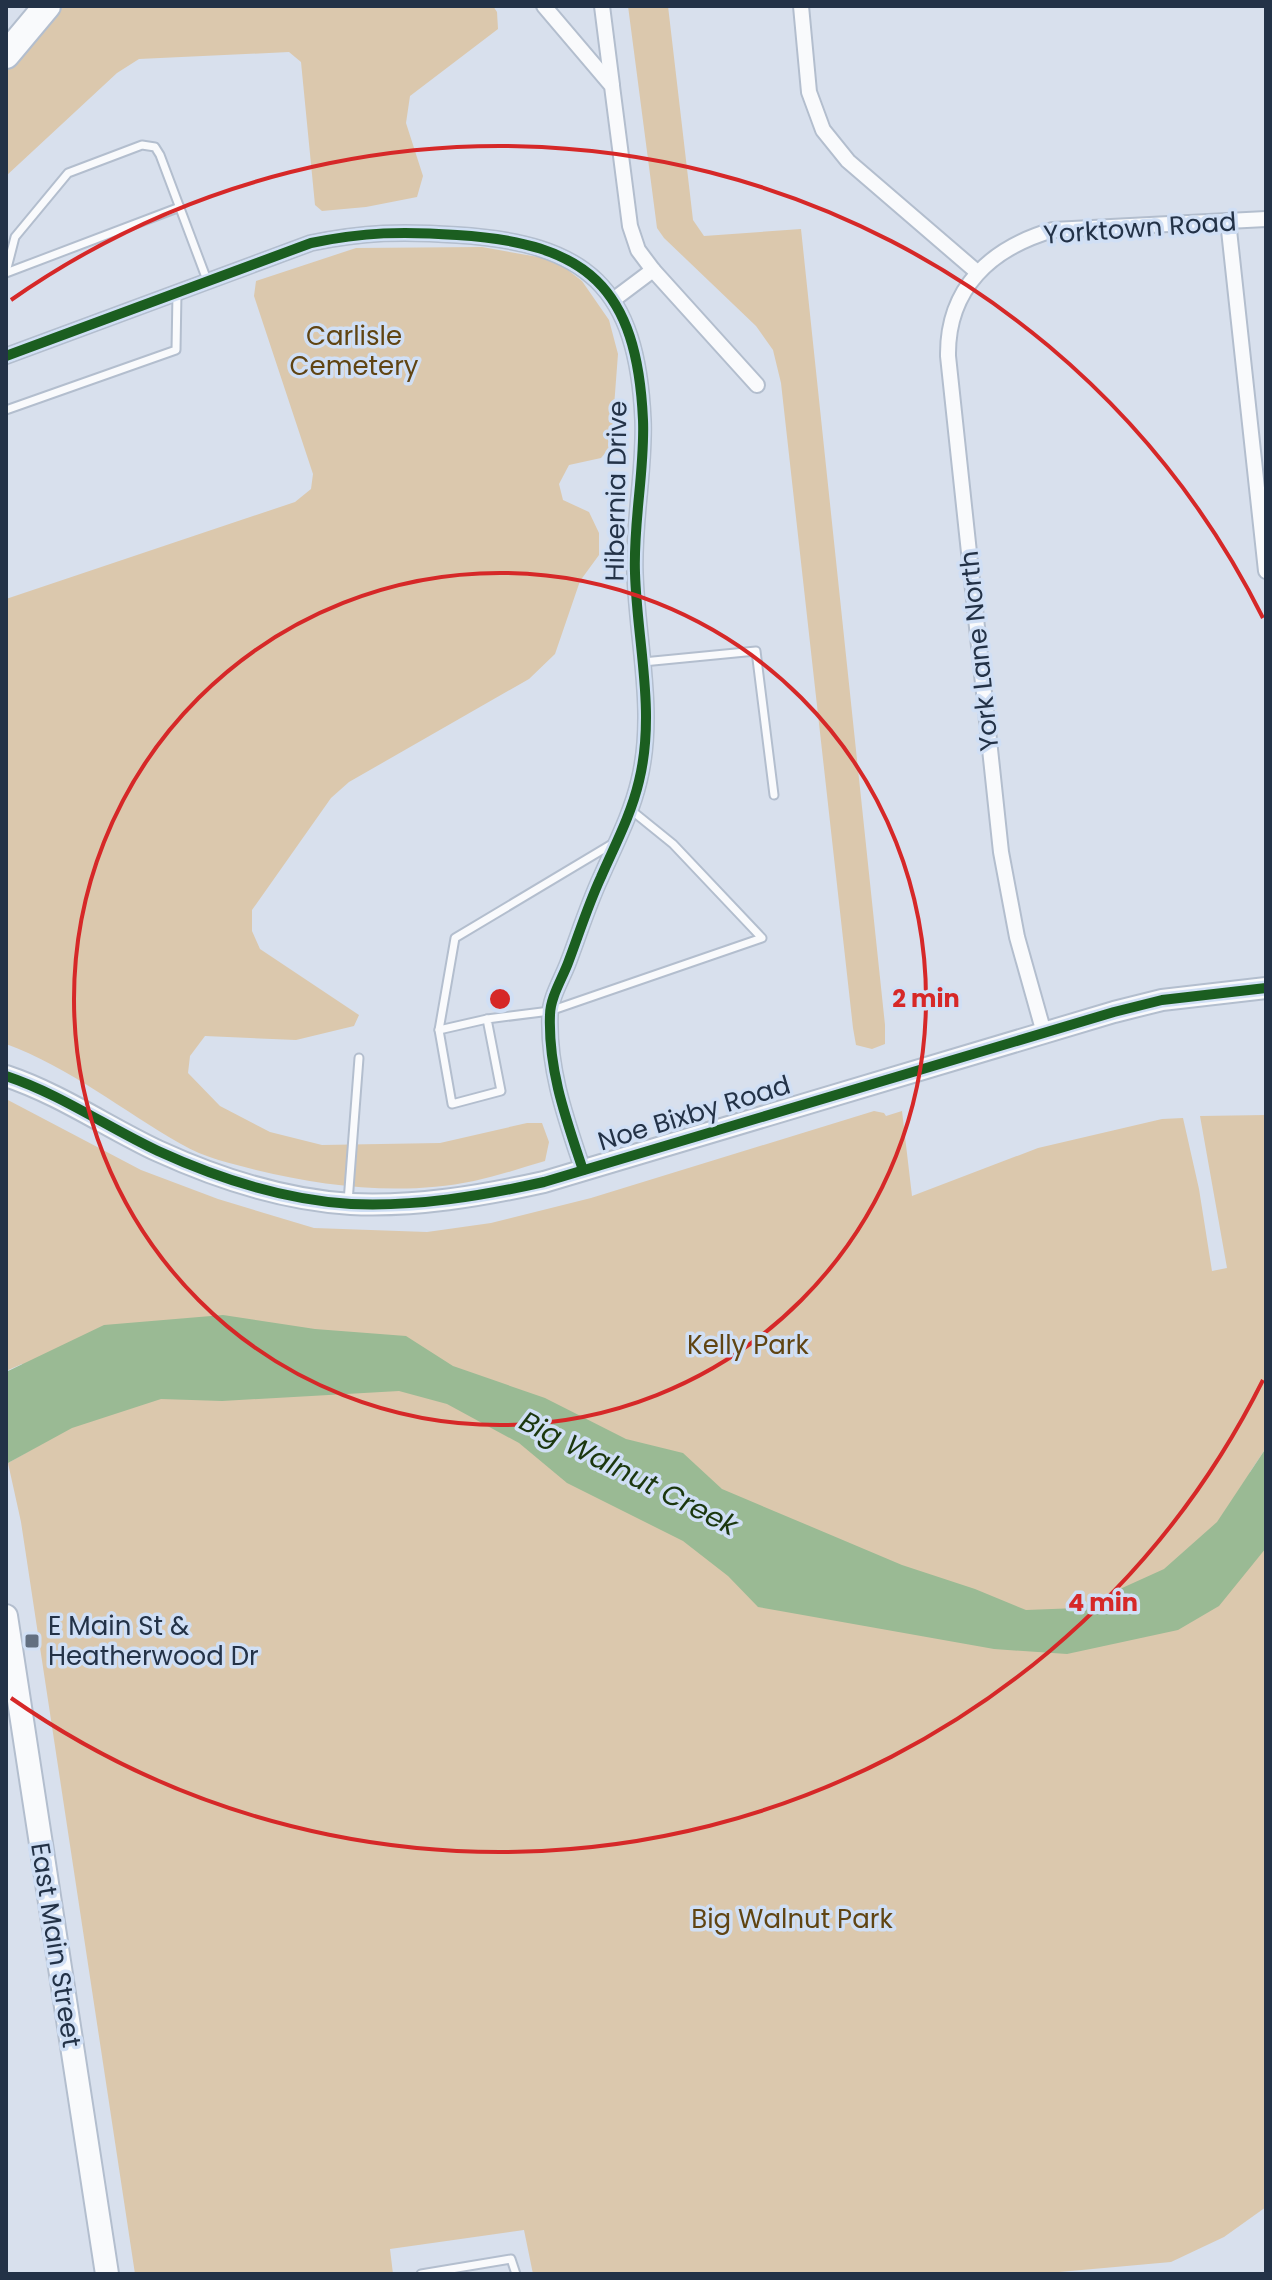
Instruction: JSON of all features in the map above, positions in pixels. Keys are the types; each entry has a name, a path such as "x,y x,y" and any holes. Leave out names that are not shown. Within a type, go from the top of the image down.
{"highway":[{"path":"6,55 47,6"}],"main road":[{"name":"East Main Street","path":"6,1616 15,1735 107,2274"}],"street":[{"path":"544,6 612,86"},
{"path":"602,6 630,226 638,250 757,385"},
{"path":"801,6 809,92 823,130 848,161 977,272"},
{"name":"Yorktown Road","path":"977,272 1017,243 1053,230 1266,219"},
{"path":"1228,221 1266,571"},
{"name":"Hibernia Drive","path":"6,356 311,243 354,234 400,231 493,237 527,243 577,264 613,300 630,338 637,365 642,412 635,574 643,662 645,745 631,810 599,880 550,1011 555,1082 583,1170"},
{"path":"613,300 653,270"},
{"name":"York Lane North","path":"977,272 954,311 948,356 1001,852 1017,937 1044,1033"},
{"name":"Noe Bixby Road","path":"6,1076 60,1099 161,1152 205,1170 286,1193 347,1204 386,1204 456,1198 516,1188 1162,1000 1266,988"}],"lane":[{"path":"6,273 15,237 68,173 142,145 155,147 158,151 207,280"},
{"path":"6,273 180,207"},
{"path":"6,410 176,350 177,291"},
{"path":"643,662 756,651 774,795"},
{"path":"439,1030 487,1019 550,1011 762,938 673,844 631,810"},
{"path":"487,1019 501,1091 452,1104 439,1030 455,938 618,841"},
{"path":"347,1204 359,1058"},
{"path":"421,2274 511,2259 516,2274"}],"green space":[{"path":"58,6 493,6 497,12 498,29 410,96 406,123 423,176 417,197 366,207 322,211 315,205 301,62 289,52 139,59 117,73 6,176 6,70"},
{"path":"628,6 668,6 693,220 704,236 801,229 885,1025 885,1044 872,1049 856,1045 853,1028 781,383 773,350 756,326 657,228"},
{"name":"Carlisle Cemetery","path":"482,247 555,260 582,281 609,320 618,354 611,446 601,458 569,465 559,484 563,500 589,512 599,533 599,555 580,581 555,654 529,679 349,782 331,798 252,910 252,931 260,949 359,1015 354,1026 296,1040 205,1036 190,1056 188,1073 220,1106 270,1132 322,1145 440,1143 527,1123 542,1123 549,1142 545,1161 447,1186 392,1189 310,1181 218,1160 190,1149 74,1077 6,1044 6,599 295,502 311,489 313,474 254,296 256,281 356,248"},
{"name":"Big Walnut Park","path":"6,1099 141,1170 218,1199 314,1228 427,1232 491,1223 591,1198 874,1111 886,1116 902,1111 912,1196 1038,1148 1162,1119 1183,1118 1199,1189 1212,1271 1227,1268 1200,1116 1266,1115 1266,1448 1250,1472 1266,1482 1266,2207 1224,2237 1171,2262 1037,2274 533,2274 524,2230 390,2249 393,2274 135,2274 21,1522 8,1463 36,1447 22,1364 6,1371"}],"water":[{"name":"Big Walnut Creek","path":"223,1315 315,1329 406,1336 453,1366 545,1398 626,1439 683,1453 722,1489 902,1565 1026,1610 1078,1608 1164,1569 1217,1522 1266,1448 1266,1548 1219,1606 1178,1630 1067,1654 994,1649 758,1607 728,1576 683,1541 567,1483 519,1443 447,1404 399,1391 222,1401 161,1399 72,1428 8,1463 6,1372 104,1325"}],"cycle path":[{"path":"6,356 311,243 366,235 457,235 502,240 540,249 571,262 596,281 616,305 630,336 639,374 643,420 635,573 646,729 644,755 632,806 592,898 551,1009 550,1035 555,1075 583,1170"},
{"path":"6,1076 64,1101 158,1151 228,1179 277,1193 326,1202 400,1204 472,1196 544,1182 1162,1000 1266,988"}],"place":[{"name":"E Main St & Heatherwood Dr","path":"32,1641"}],"park label":[{"name":"Kelly Park","path":"748,1345"}]}
